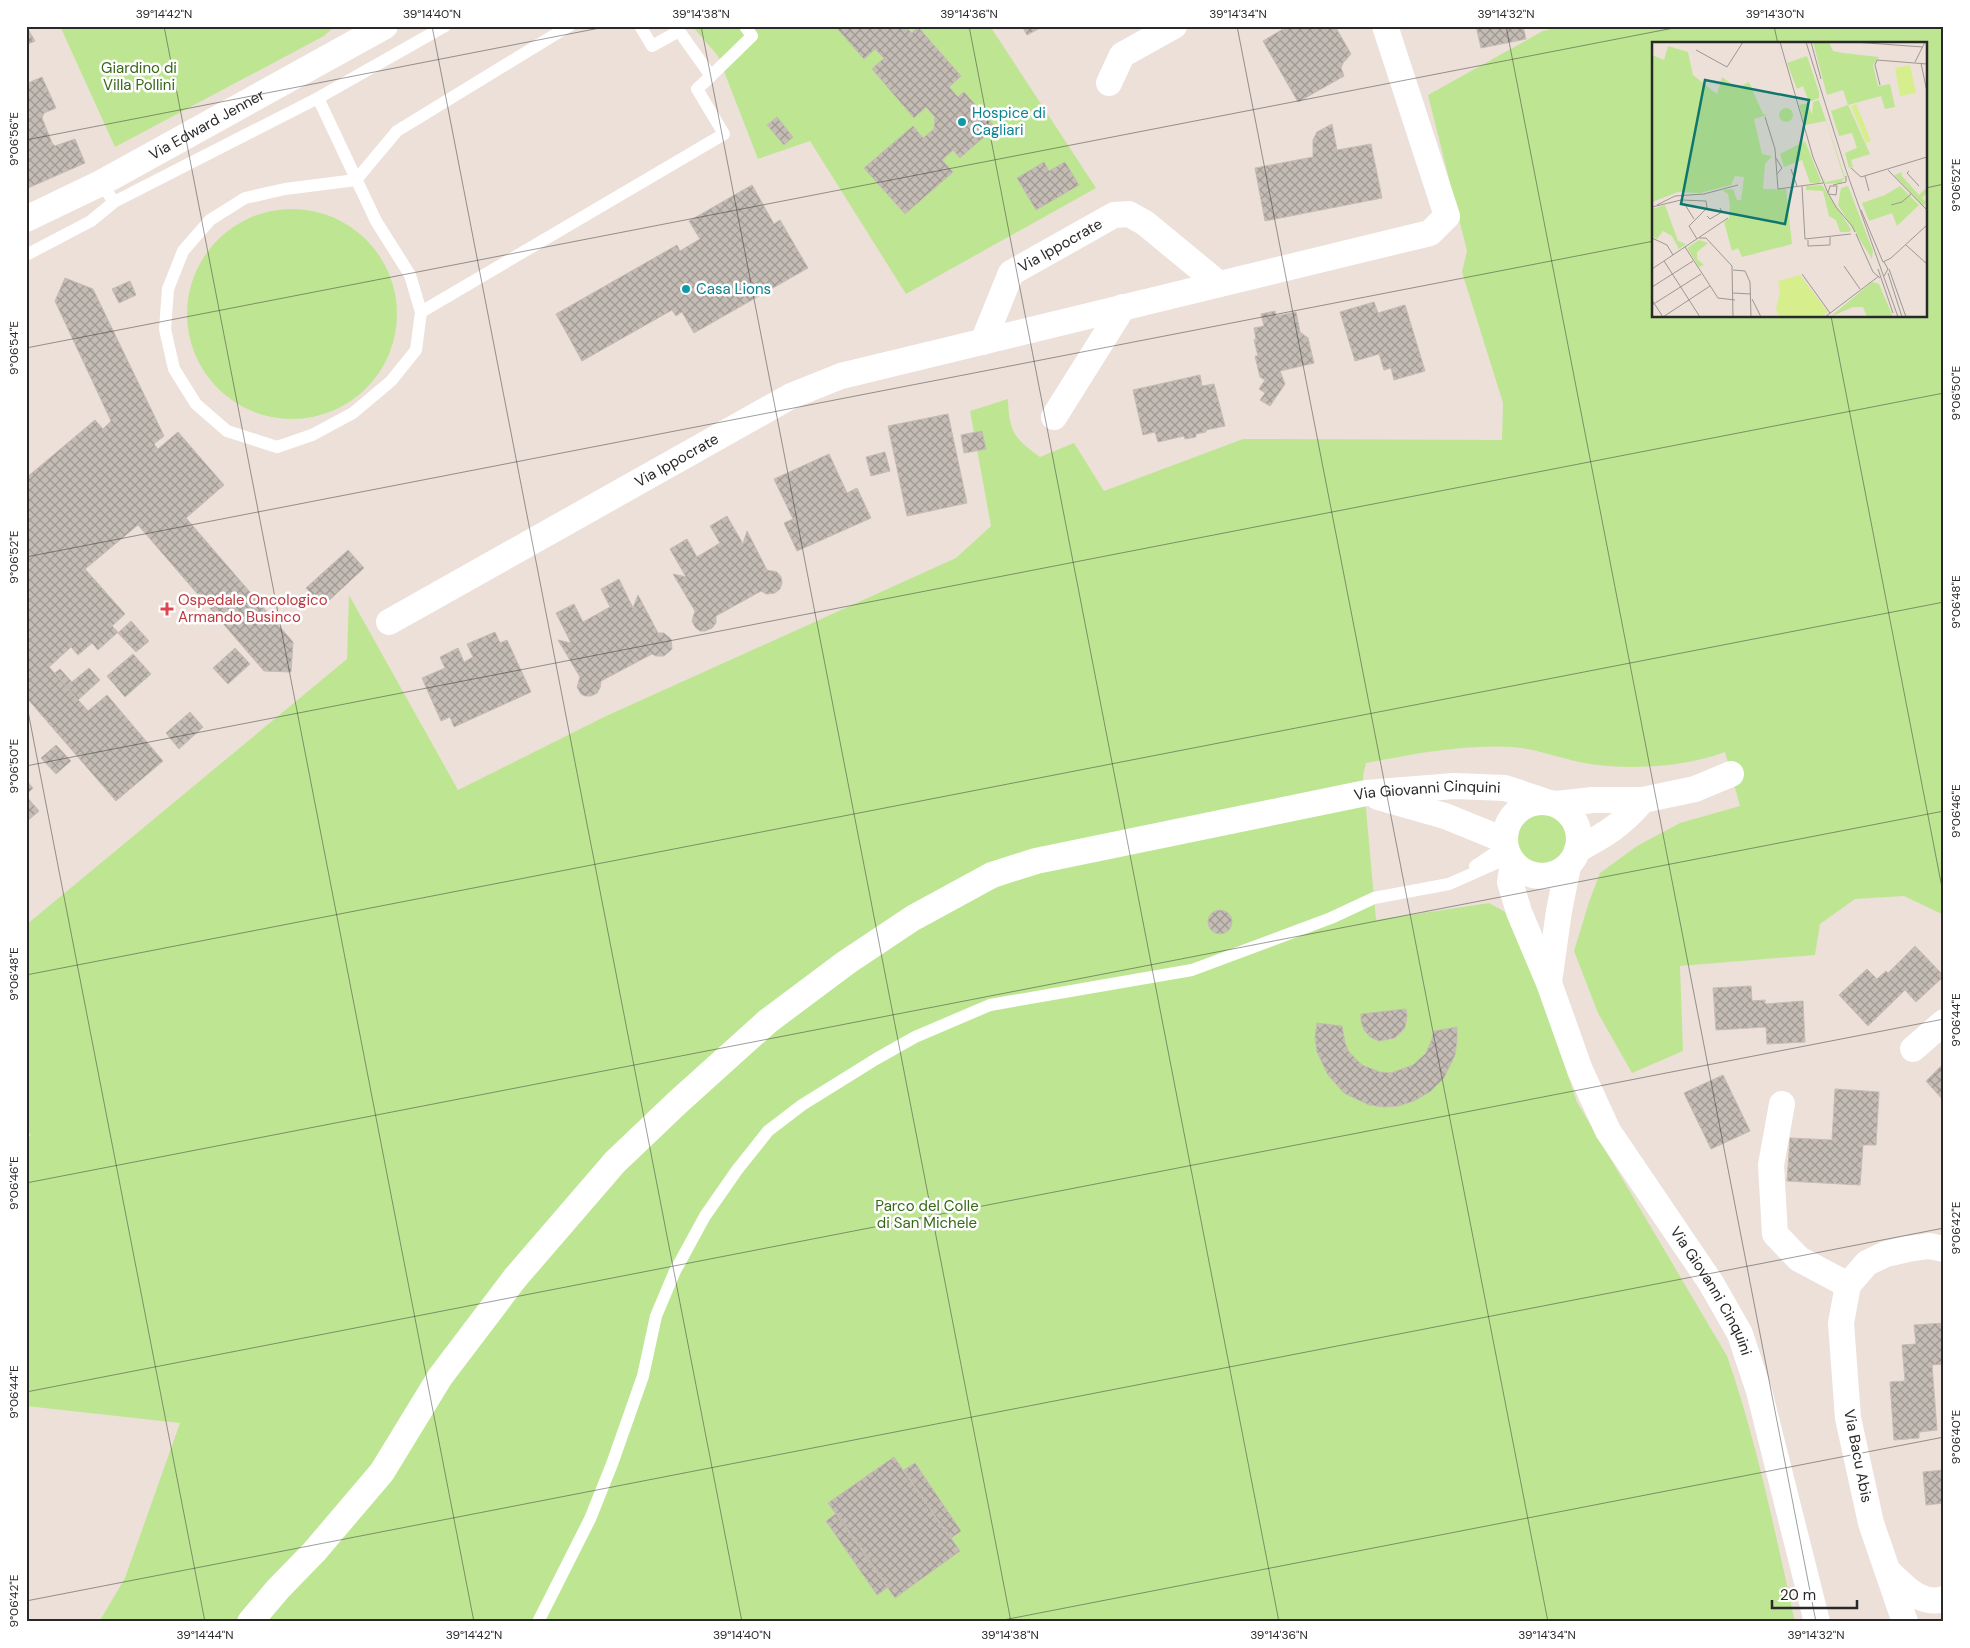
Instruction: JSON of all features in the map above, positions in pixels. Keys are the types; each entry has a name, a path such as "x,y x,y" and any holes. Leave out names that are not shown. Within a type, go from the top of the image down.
{"street":[{"name":"Via Edward Jenner","path":"26,220 108,192 282,85 385,26"},
{"path":"1109,83 1122,55 1174,26"},
{"name":"Via Ippocrate","path":"389,622 791,396 841,376 1430,233 1447,216 1386,26"},
{"name":"Via Ippocrate","path":"983,342 1011,273 1114,215 1129,214 1145,223 1219,284"},
{"path":"1054,417 1123,307"},
{"path":"1550,803 1592,800 1643,800 1695,789 1732,774"},
{"name":"Via Giovanni Cinquini","path":"1366,793 1462,786 1505,788 1550,803 1566,811 1574,820 1578,832 1559,911 1549,983"},
{"path":"250,1622 278,1589 314,1552 382,1472 440,1377 515,1278 615,1162 768,1021 847,962 913,918 992,875 1036,862 1366,793"},
{"name":"Via Giovanni Cinquini","path":"1366,793 1445,816 1508,852 1522,871 1540,876 1557,872 1572,858"},
{"path":"1572,858 1627,819 1643,800"},
{"name":"Via Giovanni Cinquini","path":"1550,803 1531,803 1520,808 1511,817 1506,828 1510,882 1519,912 1549,983 1580,1070 1608,1131 1711,1283 1740,1334 1759,1391 1814,1616"},
{"path":"1913,1049 1944,1022"},
{"path":"1782,1104 1771,1165 1775,1234 1799,1259 1848,1285 1867,1263 1886,1254 1929,1246 1944,1249"},
{"name":"Via Bacu Abis","path":"1848,1285 1841,1323 1848,1418 1871,1523 1905,1622"},
{"path":"1886,1569 1904,1586 1938,1608"}],"lane":[{"path":"26,255 91,221 108,192 318,98 445,26"},
{"path":"318,98 356,180 376,222 410,274 421,312 416,350 391,381 353,414 312,434 277,447 227,431 196,404 174,369 165,330 168,289 183,251 210,220 245,198 285,189 356,180 397,131 568,26"},
{"path":"640,26 652,46 679,31 711,76"},
{"path":"421,312 724,134 697,88 752,36 745,26"},
{"path":"538,1622 590,1519 612,1464 643,1376 656,1316 675,1271 705,1216 737,1170 768,1132 802,1105 915,1037 990,1005 1192,970 1331,918 1374,898 1448,884 1508,852"}],"green space":[{"name":"Giardino di Villa Pollini","path":"60,26 335,26 324,36 115,147"},
{"path":"692,26 990,26 1096,188 906,294 810,141 758,159 718,56"},
{"name":"Parco del Colle di San Michele","path":"1563,26 1944,26 1944,915 1904,896 1855,899 1820,924 1815,955 1680,966 1683,1051 1632,1073 1598,1013 1574,951 1600,873 1637,846 1680,823 1740,806 1725,752 1676,764 1624,767 1590,764 1522,748 1475,747 1439,750 1366,763 1363,776 1376,920 1489,903 1505,912 1522,940 1577,1102 1727,1356 1756,1454 1795,1622 99,1622 125,1578 180,1423 26,1406 26,1140 31,1135 26,1130 26,925 347,659 349,595 458,790 604,717 956,558 991,526 970,411 1008,399 1012,427 1024,445 1040,457 1074,443 1104,491 1243,439 1502,440 1503,403 1462,272 1467,251 1428,95 1543,31"},
{"path":"292,209 312,211 332,217 359,233 373,247 389,274 395,294 397,314 395,334 389,354 373,381 359,395 332,411 312,417 292,419 272,417 252,411 225,395 211,381 195,354 189,334 187,314 189,294 195,274 211,247 225,233 252,217 272,211"},
{"path":"1542,813 1551,815 1562,824 1567,838 1565,847 1556,858 1542,863 1533,861 1522,852 1517,838 1519,829 1528,818"}],"building":[{"path":"26,26 35,41 26,45"},
{"name":"Hospice di Cagliari","path":"835,26 905,26 912,33 918,27 961,76 949,87 958,97 964,92 995,127 960,158 953,150 942,160 953,172 905,214 864,168 913,126 923,138 934,129 935,117 926,107 914,118 872,69 884,58 875,49 864,59"},
{"path":"1022,26 1044,26 1027,35"},
{"path":"1288,26 1335,26 1351,54 1341,68 1344,76 1298,102 1263,41"},
{"path":"1476,26 1523,26 1526,39 1481,48"},
{"path":"42,77 56,108 44,113 42,118 52,143 55,146 75,139 85,163 28,188 26,183 26,79 28,83"},
{"path":"777,117 793,137 784,145 767,125"},
{"path":"1332,124 1337,150 1371,144 1382,198 1265,221 1255,168 1313,157 1313,140 1317,132"},
{"path":"1044,162 1049,171 1065,162 1079,185 1036,210 1017,178"},
{"name":"Casa Lions","path":"752,185 774,224 780,220 808,268 694,333 682,312 676,316 672,310 582,361 556,314 677,245 680,251 700,239 689,221"},
{"name":"Ospedale Oncologico Armando Businco","path":"65,278 93,289 164,436 154,444 158,449 178,432 224,485 186,518 293,642 291,672 264,671 138,525 85,569 125,614 112,626 118,632 98,650 92,643 78,655 71,647 49,667 88,711 107,695 163,761 116,801 26,697 26,478 95,420 103,429 111,421 55,301"},
{"path":"130,281 136,295 119,303 112,289"},
{"path":"1374,302 1378,313 1405,305 1425,371 1394,380 1391,368 1384,370 1379,354 1355,361 1340,312"},
{"path":"1275,311 1276,316 1296,312 1300,332 1308,338 1314,363 1280,371 1285,384 1270,406 1260,400 1265,393 1259,389 1265,380 1260,377 1255,356 1258,356 1254,340 1256,340 1254,328 1264,326 1261,314"},
{"path":"1200,375 1202,386 1214,384 1225,426 1206,430 1206,432 1196,434 1196,437 1185,439 1184,436 1158,442 1155,432 1143,435 1133,390"},
{"path":"948,414 967,503 907,516 888,426"},
{"path":"982,431 986,449 964,453 961,435"},
{"path":"885,452 890,471 871,476 866,457"},
{"path":"829,454 847,493 857,488 871,518 797,551 784,523 793,519 774,479"},
{"path":"727,516 743,544 747,531 767,570 777,572 781,577 782,583 780,589 775,593 766,594 761,591 716,616 716,623 712,628 700,631 692,621 695,611 673,574 686,577 670,549 687,539 697,557 720,543 710,526"},
{"path":"348,550 364,568 323,606 306,588"},
{"path":"619,579 633,608 638,595 658,633 664,633 671,639 672,649 664,656 652,654 601,681 597,693 585,696 581,694 577,687 580,677 558,640 571,643 556,613 574,604 583,622 610,607 601,589"},
{"path":"131,621 149,641 136,652 118,633"},
{"path":"495,632 500,643 507,640 531,692 454,727 450,717 441,721 422,678 445,668 440,657 458,648 464,662 473,657 467,644"},
{"path":"235,648 250,664 228,684 213,668"},
{"path":"133,654 151,674 125,697 107,676"},
{"path":"89,668 100,680 78,700 55,673 60,669 72,682"},
{"path":"190,712 203,727 179,749 166,733"},
{"path":"56,745 71,761 56,774 41,758"},
{"path":"26,780 33,788 26,795"},
{"path":"26,796 39,811 26,822"},
{"path":"1220,910 1225,911 1231,917 1231,927 1225,933 1220,934 1215,933 1209,927 1208,922 1209,917 1215,911"},
{"path":"1915,946 1944,976 1916,1002 1905,990 1868,1026 1839,995 1867,969 1877,979 1886,971 1888,973"},
{"path":"1751,986 1752,1001 1765,1000 1765,1004 1803,1001 1805,1042 1767,1044 1766,1027 1716,1030 1713,988"},
{"path":"1406,1009 1405,1028 1395,1038 1379,1041 1370,1037 1364,1030 1361,1014"},
{"path":"1317,1023 1342,1026 1345,1043 1349,1052 1362,1065 1380,1072 1391,1073 1413,1065 1426,1053 1434,1031 1457,1027 1455,1055 1444,1078 1431,1091 1414,1101 1398,1106 1369,1105 1344,1093 1328,1075 1317,1052 1315,1037"},
{"path":"1944,1063 1944,1101 1926,1081"},
{"path":"1723,1075 1750,1131 1711,1149 1684,1093"},
{"path":"1835,1089 1879,1092 1876,1145 1863,1145 1860,1185 1787,1181 1790,1138 1832,1140"},
{"path":"1944,1323 1944,1364 1932,1365 1937,1430 1919,1432 1919,1438 1894,1440 1890,1382 1905,1381 1902,1345 1916,1344 1914,1325"},
{"path":"894,1457 960,1551 895,1598 828,1503"},
{"path":"915,1463 961,1531 950,1539 904,1470"},
{"path":"1944,1470 1944,1503 1926,1505 1923,1472"},
{"path":"837,1513 888,1587 877,1595 826,1521"}],"place":[{"name":"Hospice di Cagliari","path":"962,122"},
{"name":"Casa Lions","path":"686,289"},
{"name":"Ospedale Oncologico Armando Businco","path":"167,609"}]}
